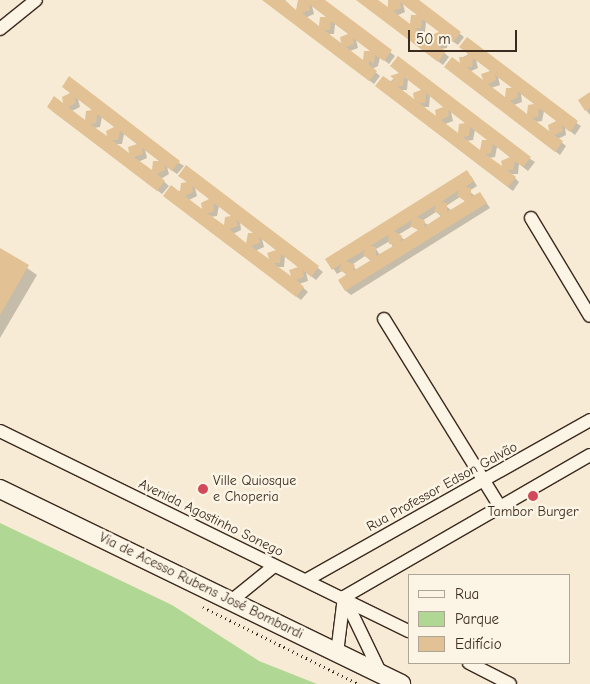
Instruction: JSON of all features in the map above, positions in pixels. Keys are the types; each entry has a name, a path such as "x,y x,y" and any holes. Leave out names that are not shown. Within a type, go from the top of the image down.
{"main road":[{"name":"Via de Acesso Rubens José Bombardi","path":"0,489 402,684"}],"street":[{"path":"0,29 36,0"},
{"path":"531,218 590,316"},
{"path":"384,319 500,505"},
{"name":"Rua Professor Edson Galvão","path":"308,579 590,420"},
{"name":"Avenida Agostinho Sonego","path":"0,431 274,566 344,596 408,630"},
{"path":"344,596 590,455"},
{"path":"230,601 274,566"},
{"path":"337,653 344,596"},
{"path":"344,596 381,674"},
{"path":"472,664 510,684"}],"green space":[{"path":"0,523 172,605 259,661 317,684 0,684"}],"building":[{"path":"262,0 284,0 296,10 298,0 325,0 392,50 384,61 375,55 374,64 370,61 368,64 377,71 369,81","holes":["309,4 326,17 320,17 319,26 302,13 310,10","331,21 348,34 340,37 341,43 324,30 330,30","353,38 370,51 364,51 363,60 346,47 354,44"]},
{"path":"356,0 378,0 388,7 388,0 419,0 461,32 453,42 444,36 442,39 443,44 437,45 446,51 438,62","holes":["400,2 417,15 411,15 410,24 393,11 401,8","422,19 439,32 431,35 432,41 415,28 421,28"]},
{"path":"467,37 578,121 570,132 561,125 563,131 554,135 563,141 555,152 444,67 452,57 460,63 459,57 465,57 468,54 459,47","holes":["473,58 490,71 481,74 483,80 466,67 472,67","495,75 512,88 506,88 505,97 488,84 496,80","517,91 534,104 528,105 527,114 510,101 518,97","539,108 556,121 548,125 549,131 532,118 538,117"]},
{"path":"398,56 531,157 523,167 515,161 513,170 507,170 516,177 508,187 375,86 383,76 392,82 394,79 390,76 399,73 390,66","holes":["404,77 421,90 413,93 414,99 397,86 403,86","426,93 443,107 435,110 436,116 419,103 425,103","448,110 465,123 459,124 458,133 441,120 449,116","470,127 487,140 482,140 480,150 463,137 469,136","493,144 510,157 501,161 502,166 485,154 491,153"]},
{"path":"69,76 180,161 172,171 164,165 165,170 157,174 165,181 157,191 47,107 54,96 63,103 62,97 70,93 62,87","holes":["75,97 92,110 86,111 85,120 68,107 76,103","97,114 114,127 106,131 107,136 90,124 96,123","120,131 137,144 128,147 129,153 112,140 118,140","142,148 159,161 153,161 152,170 134,157 143,154"]},
{"path":"590,92 590,108 585,111 578,100"},
{"path":"186,165 319,266 311,277 303,270 304,277 296,280 304,287 296,297 163,196 171,185 180,192 181,183 187,182 178,176","holes":["192,186 209,199 201,203 202,209 185,196 193,192","214,203 231,216 225,217 224,225 207,213 213,212","236,220 253,233 248,233 246,243 229,229 238,226","259,237 276,250 267,253 269,259 251,246 260,243","281,254 298,267 289,270 291,276 273,263 280,263"]},
{"path":"467,170 474,181 465,187 471,188 471,197 480,192 487,203 345,291 338,280 347,274 339,270 341,264 332,270 325,259","holes":["459,190 457,196 465,201 447,212 447,203 441,202","436,205 434,211 442,215 424,227 425,221 417,217","412,220 410,226 418,230 400,242 402,236 394,231","388,235 389,244 395,245 376,256 376,247 370,246","365,250 363,255 371,260 353,271 355,265 346,261"]},
{"path":"0,248 29,265 0,315"}],"place":[{"name":"Ville Quiosque e Choperia","path":"203,489"},
{"name":"Tambor Burger","path":"533,496"}]}
